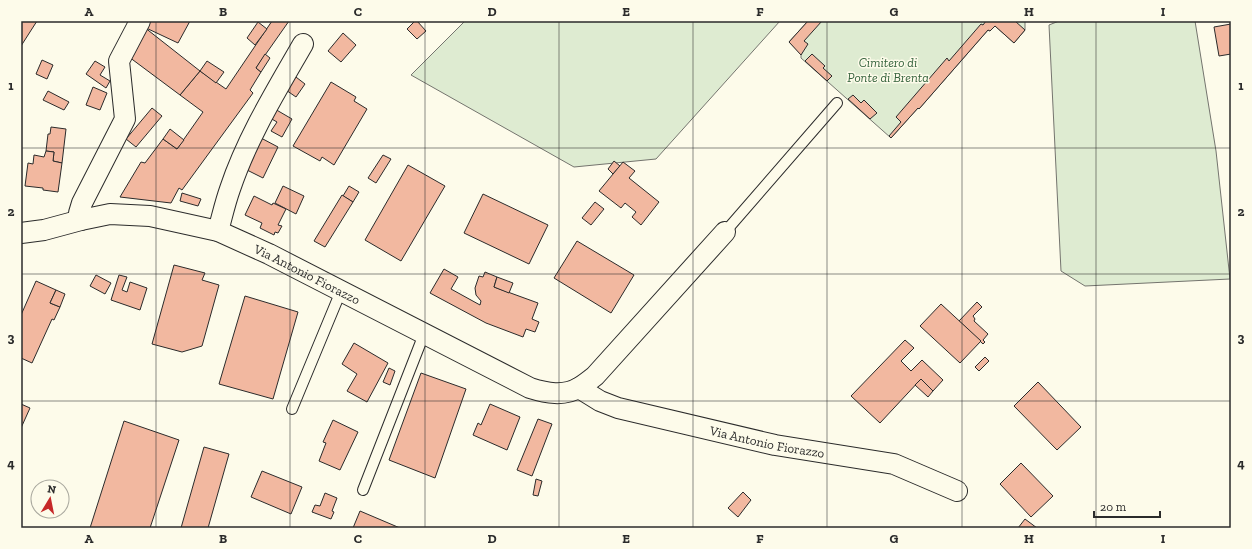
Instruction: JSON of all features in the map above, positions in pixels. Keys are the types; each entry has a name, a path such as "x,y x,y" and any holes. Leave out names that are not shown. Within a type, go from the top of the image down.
{"street":[{"path":"80,220 79,213 82,203 125,119 119,61 140,21"},
{"path":"218,231 230,190 241,161 258,124 303,44"},
{"name":"Via Antonio Fiorazzo","path":"21,234 110,214 150,216 218,231 269,254 530,388 547,393 562,393 579,388 595,376 725,232"},
{"name":"Via Antonio Fiorazzo","path":"579,388 600,401 625,410 774,445 894,464 957,491"}],"lane":[{"name":"Via Antonio Fiorazzo","path":"725,232 837,103"},
{"path":"292,409 341,291"},
{"path":"362,490 424,334"}],"green space":[{"path":"465,21 780,21 656,159 574,167 411,75"},
{"name":"Cimitero di Ponte di Brenta","path":"808,21 1025,21 1025,30 1014,43 995,26 990,31 988,30 919,109 918,108 891,138 801,58 801,54 789,42"},
{"path":"1059,21 1195,21 1216,151 1230,279 1085,286 1061,271 1049,25"}],"building":[{"path":"21,21 37,21 21,46"},
{"path":"147,21 190,21 178,43 144,27"},
{"path":"272,21 289,21 256,68 261,72 250,90 253,93 182,190 179,188 171,203 120,197 141,162 145,163 163,139 177,149 203,112 180,95 200,71 226,89"},
{"path":"415,21 417,21 426,31 417,39 407,29"},
{"path":"808,21 822,21 804,41 808,44 801,55 789,42"},
{"path":"986,21 1015,21 1025,30 1014,43 995,26 990,31 988,30 919,109 918,108 891,138 889,136 901,122 896,117 947,58 949,61 981,24 983,25"},
{"path":"258,22 267,29 255,45 247,38"},
{"path":"1231,24 1231,54 1219,56 1214,27"},
{"path":"144,27 200,71 180,95 125,54"},
{"path":"343,33 356,45 341,62 328,51"},
{"path":"265,54 270,58 261,72 256,68"},
{"path":"812,54 825,66 823,68 832,76 827,81 805,61"},
{"path":"42,60 53,65 47,79 36,74"},
{"path":"95,61 105,67 100,75 110,81 106,88 86,74"},
{"path":"207,61 224,72 216,83 200,71"},
{"path":"292,74 305,84 296,97 283,88"},
{"path":"331,82 356,97 354,101 367,109 334,165 322,157 320,161 293,146"},
{"path":"93,87 107,93 100,110 86,105"},
{"path":"48,91 69,102 64,110 43,100"},
{"path":"853,95 861,103 864,100 877,113 870,119 848,99"},
{"path":"268,105 292,119 282,137 271,131 277,122 263,114"},
{"path":"152,108 162,116 136,147 126,139"},
{"path":"51,127 66,129 62,163 53,161 54,152 46,151 48,134 50,134"},
{"path":"170,129 184,140 177,149 163,139"},
{"path":"261,138 278,147 263,178 245,169"},
{"path":"46,151 54,152 53,161 62,163 58,192 43,190 43,188 25,186 28,163 33,164 34,155 44,157"},
{"path":"383,155 391,159 376,183 368,178"},
{"path":"614,161 620,166 613,174 608,169"},
{"path":"623,162 635,171 629,178 659,202 641,225 632,217 636,212 625,203 621,208 599,191"},
{"path":"408,165 445,186 401,261 365,240"},
{"path":"283,186 304,196 296,214 275,203"},
{"path":"349,186 359,192 353,202 343,196"},
{"path":"182,193 201,199 198,206 180,201"},
{"path":"483,194 548,225 529,264 464,233"},
{"path":"342,195 353,202 325,247 314,241"},
{"path":"254,196 272,205 273,203 286,209 278,225 282,226 278,233 275,232 274,235 260,228 262,223 245,215"},
{"path":"595,202 604,209 591,225 582,218"},
{"path":"577,241 634,275 611,313 554,278"},
{"path":"174,265 205,273 202,280 219,285 202,346 182,352 152,344"},
{"path":"444,269 458,277 451,289 480,305 481,301 476,295 475,288 479,276 483,277 485,272 497,277 494,287 538,303 532,319 539,322 535,332 526,329 523,337 486,323 430,293"},
{"path":"96,275 111,283 105,294 90,286"},
{"path":"119,275 127,277 122,290 127,292 130,282 147,288 140,310 111,300"},
{"path":"497,277 513,283 509,293 494,287"},
{"path":"36,281 56,290 50,303 60,307 54,320 52,319 32,363 21,358 21,315"},
{"path":"56,290 65,294 60,307 50,303"},
{"path":"245,296 298,312 273,399 219,384"},
{"path":"977,302 982,307 973,316 975,319 974,321 988,334 983,340 985,342 983,344 959,321"},
{"path":"941,304 981,341 960,363 920,326"},
{"path":"905,340 914,348 901,361 911,371 922,360 943,380 933,391 921,379 880,423 851,396"},
{"path":"354,343 388,363 367,402 347,391 357,374 342,364"},
{"path":"985,357 989,361 979,371 975,367"},
{"path":"389,368 395,371 390,385 383,382"},
{"path":"421,373 466,389 435,478 389,460"},
{"path":"921,379 933,391 928,397 915,385"},
{"path":"1038,382 1081,427 1057,450 1014,406"},
{"path":"21,404 30,408 21,428"},
{"path":"490,404 520,417 507,450 473,435 478,423 481,425"},
{"path":"538,419 552,424 532,476 517,470"},
{"path":"333,420 358,432 340,470 319,461 326,443 323,442"},
{"path":"124,421 179,440 150,528 90,528"},
{"path":"204,447 229,454 208,528 181,528"},
{"path":"1021,463 1053,496 1031,517 1000,484"},
{"path":"262,471 302,487 291,514 251,497"},
{"path":"536,479 542,481 538,496 533,495"},
{"path":"743,492 751,500 738,517 728,508"},
{"path":"325,493 337,498 332,511 334,512 331,519 312,512 315,505 320,506"},
{"path":"360,511 400,528 353,528"},
{"path":"1025,519 1037,528 1018,528"}]}
